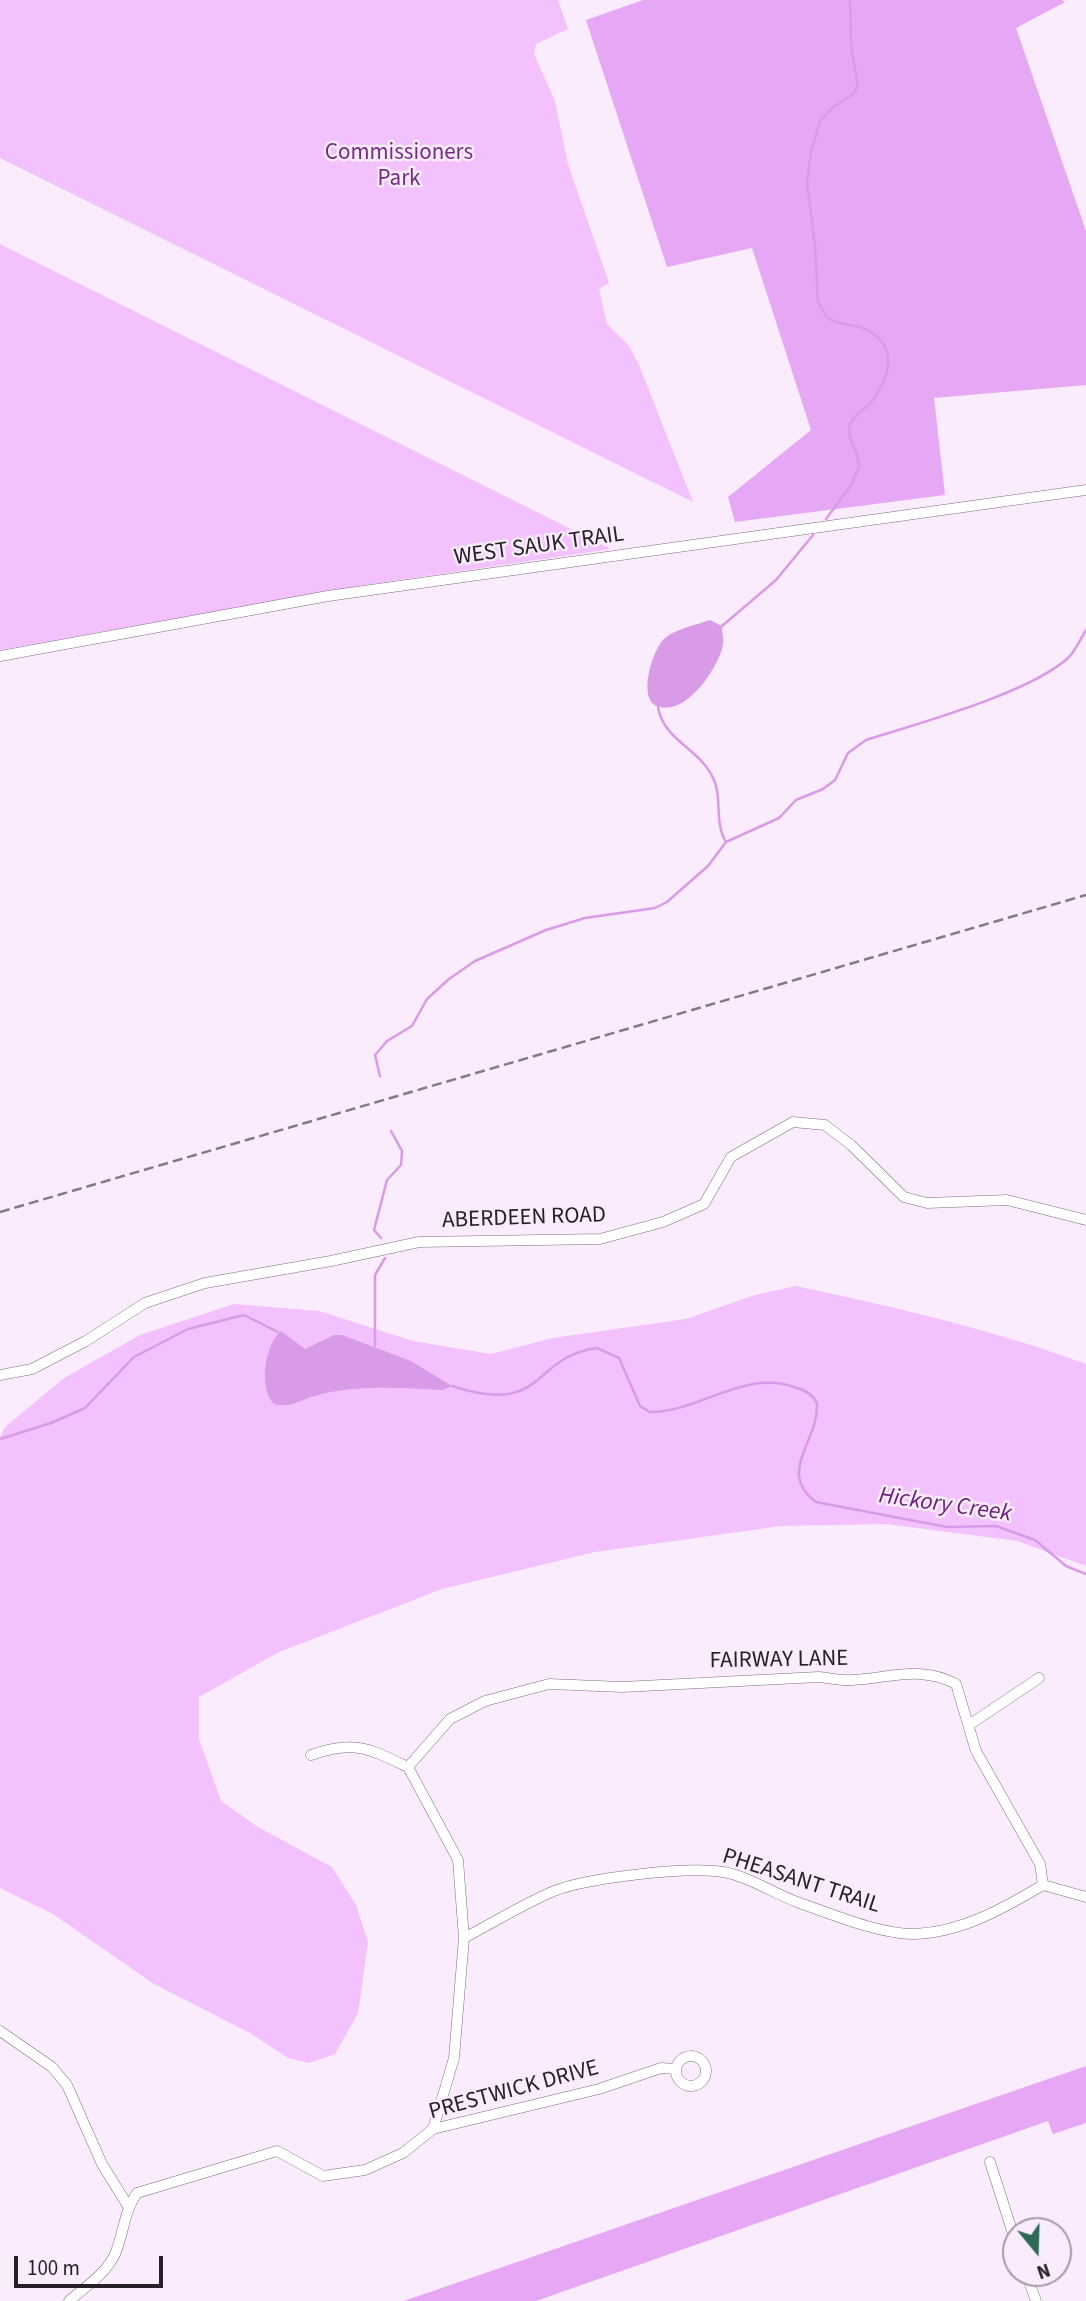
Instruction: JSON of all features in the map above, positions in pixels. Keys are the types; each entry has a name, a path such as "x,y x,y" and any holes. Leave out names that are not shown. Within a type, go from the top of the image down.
{"street":[{"name":"WEST SAUK TRAIL","path":"0,656 328,596 1086,489"},
{"name":"ABERDEEN ROAD","path":"0,1374 32,1369 86,1341 145,1303 205,1283 331,1261 419,1242 600,1239 663,1222 704,1204 731,1157 793,1122 825,1125 851,1145 904,1197 927,1203 1007,1200 1086,1220"},
{"name":"FAIRWAY LANE","path":"408,1767 450,1719 485,1701 549,1684 622,1687 819,1677 851,1681 916,1672 939,1674 957,1684 976,1751 1040,1864 1043,1885"},
{"path":"969,1726 1039,1678"},
{"path":"311,1755 337,1746 366,1747 408,1767 458,1860 464,1938 454,2058 433,2129"},
{"name":"PHEASANT TRAIL","path":"464,1938 555,1891 622,1877 673,1872 724,1872 797,1902 882,1929 914,1934 953,1928 993,1914 1043,1885"},
{"path":"1043,1885 1086,1897"},
{"path":"0,2031 52,2067 67,2085 102,2164 128,2206 114,2257 100,2275 69,2301"},
{"name":"PRESTWICK DRIVE","path":"128,2206 137,2193 277,2151 323,2176 365,2170 402,2153 433,2129 599,2089 661,2068 676,2069"},
{"path":"990,2162 1008,2217"}],"green space":[{"name":"Commissioners Park","path":"0,0 558,0 568,29 536,44 534,54 555,101 568,164 609,283 599,289 607,324 629,346 639,365 693,502 0,158"},
{"path":"0,244 611,549 358,586 0,650"},
{"path":"796,1286 978,1329 1086,1364 1086,1566 1017,1541 886,1524 781,1526 595,1552 442,1589 279,1652 199,1697 199,1739 221,1801 258,1827 332,1867 356,1905 368,1942 358,2013 335,2054 309,2063 288,2058 250,2033 154,1984 53,1914 0,1888 0,1437 5,1427 64,1378 140,1335 234,1304 319,1311 413,1341 491,1354 553,1338 686,1319 755,1295"}],"shaded area":[{"path":"643,0 1065,2 1016,28 1086,231 1086,385 934,398 945,495 735,522 728,497 811,430 752,248 667,267 586,20"},
{"path":"710,620 722,626 723,639 721,652 712,671 687,699 667,708 657,706 651,701 648,684 652,662 660,643 675,632"},
{"path":"281,1331 305,1349 334,1335 342,1335 411,1361 452,1386 443,1390 352,1389 316,1395 293,1404 274,1404 266,1388 265,1367 275,1337"},
{"path":"1086,2066 1086,2123 1053,2134 1048,2121 536,2301 404,2301"}],"waterway":[{"path":"826,519 851,485 859,467 850,436 850,425 878,392 887,373 888,363 884,346 878,338 864,328 827,318 818,301 815,246 807,183 811,152 820,121 832,108 852,95 858,86 851,44 850,0"},
{"path":"722,626 776,580 813,535"},
{"path":"380,1076 375,1055 387,1041 412,1026 427,999 475,961 546,930 585,918 655,908 667,902 708,866 726,842 779,818 796,800 823,789 835,780 848,753 866,740 973,706 1029,683 1069,657 1086,630"},
{"path":"658,707 666,727 698,757 711,774 717,791 720,825 726,842"},
{"path":"381,1238 374,1230 387,1180 401,1165 402,1151 391,1131"},
{"path":"375,1346 375,1275 385,1258"},
{"name":"Hickory Creek","path":"0,1439 51,1423 85,1408 134,1357 188,1329 244,1315 278,1332"},
{"name":"Hickory Creek","path":"452,1386 483,1394 505,1394 522,1390 575,1353 597,1348 619,1358 640,1406 650,1412 669,1410 759,1383 777,1383 804,1390 817,1404 816,1418 799,1468 800,1479 805,1491 816,1502 947,1527 996,1526 1035,1540 1066,1566 1086,1574"}],"railway":[{"path":"0,1212 1086,895"}]}
